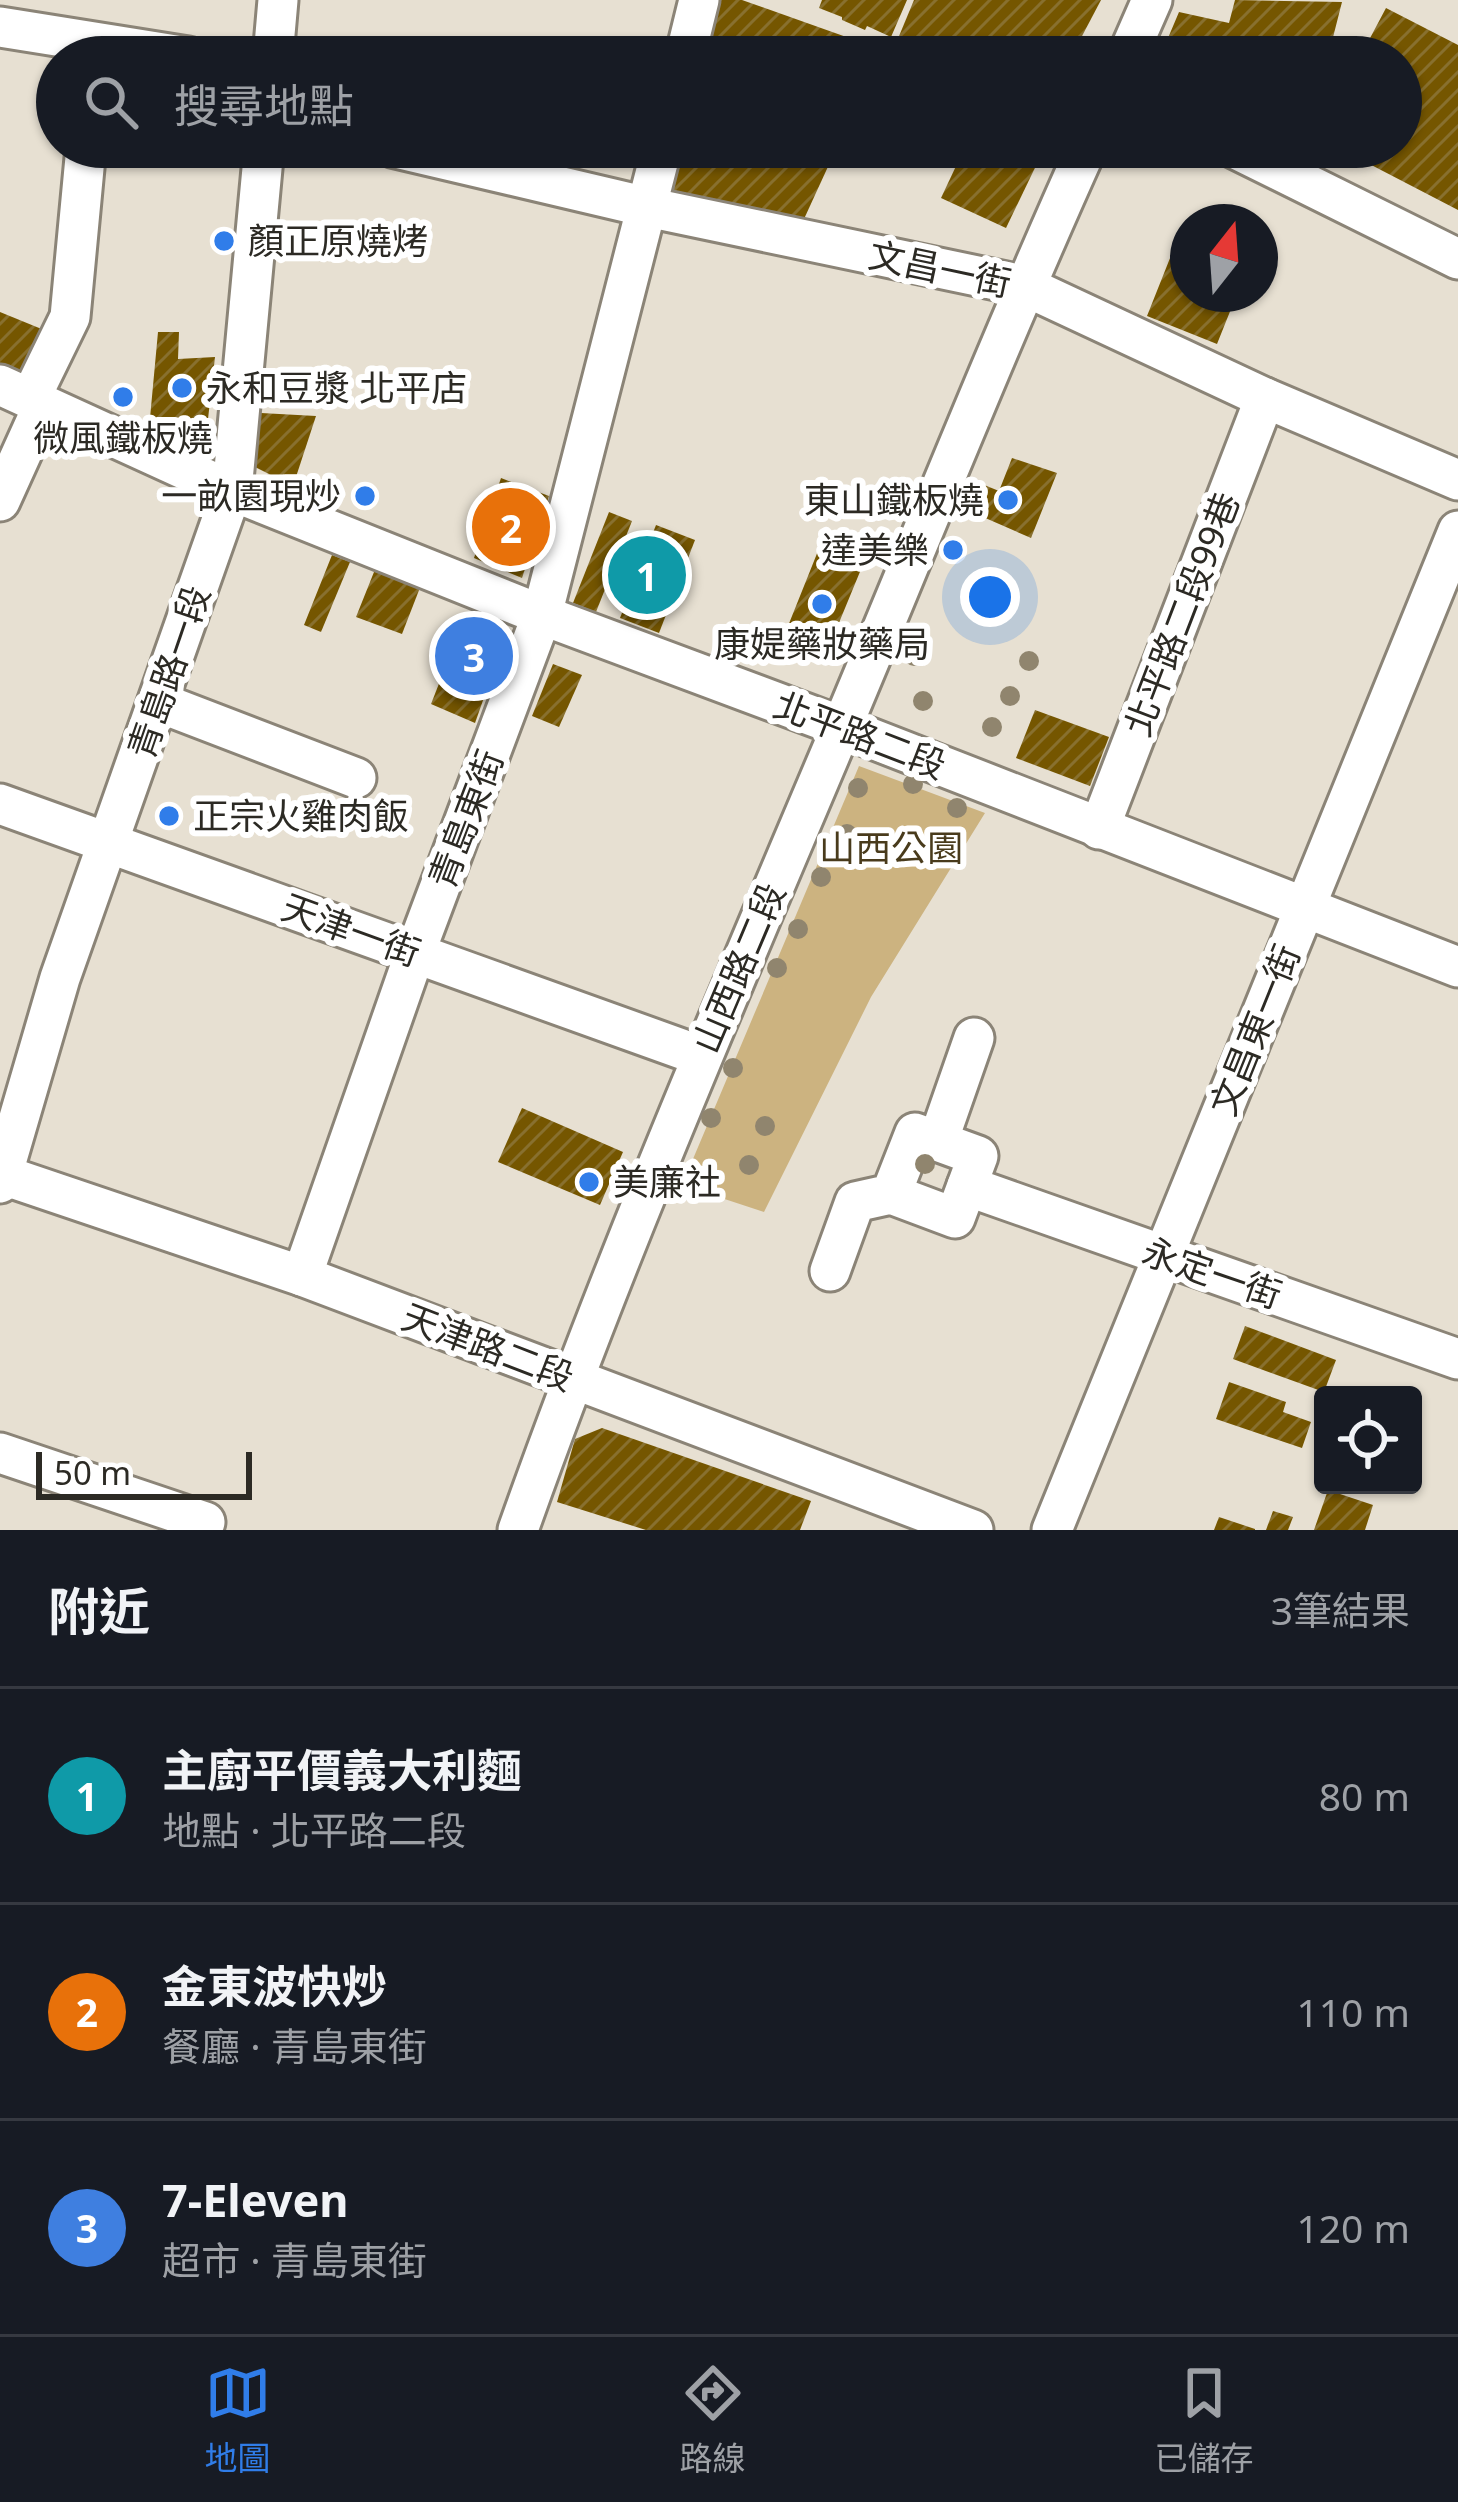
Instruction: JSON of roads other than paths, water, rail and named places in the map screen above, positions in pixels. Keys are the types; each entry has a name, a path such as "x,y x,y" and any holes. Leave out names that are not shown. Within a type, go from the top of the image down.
{"street":[{"path":"275,36 278,0"},
{"path":"690,36 699,0"},
{"path":"1136,36 1152,0"},
{"path":"0,27 56,36"},
{"path":"0,501 24,397 70,317 84,168"},
{"name":"青島路一段","path":"1,1177 60,978 232,490 262,168"},
{"name":"文昌一街","path":"481,168 1025,286 1265,398 1458,480"},
{"name":"青島東街","path":"302,1276 542,615 657,168"},
{"name":"山西路二段","path":"518,1530 572,1379 701,1056 1078,168"},
{"path":"1274,168 1458,259"},
{"name":"北平路二段","path":"24,397 232,490 542,615 1458,968"},
{"name":"北平路二段99巷","path":"1099,829 1265,398"},
{"name":"文昌東一街","path":"1052,1530 1458,531"},
{"path":"158,702 356,778"},
{"name":"天津一街","path":"0,804 701,1056"},
{"path":"938,1141 974,1038"},
{"path":"830,1270 855,1202 892,1194 955,1218 978,1156 915,1132 892,1194"},
{"name":"天津路二段","path":"1,1177 302,1276 973,1530"},
{"name":"永定一街","path":"967,1186 1458,1359"},
{"path":"0,1453 206,1522"}],"place":[{"name":"顏正原燒烤","path":"224,241"},
{"name":"永和豆漿 北平店","path":"182,388"},
{"name":"微風鐵板燒","path":"123,397"},
{"name":"一畝園現炒","path":"365,496"},
{"name":"東山鐵板燒","path":"1008,500"},
{"name":"金東波快炒","path":"511,527"},
{"name":"達美樂","path":"953,550"},
{"name":"主廚平價義大利麵","path":"647,575"},
{"name":"康媞藥妝藥局","path":"822,604"},
{"name":"7-Eleven","path":"474,656"},
{"name":"正宗火雞肉飯","path":"169,816"},
{"name":"美廉社","path":"589,1182"}],"park label":[{"name":"山西公園","path":"891,848"}]}
